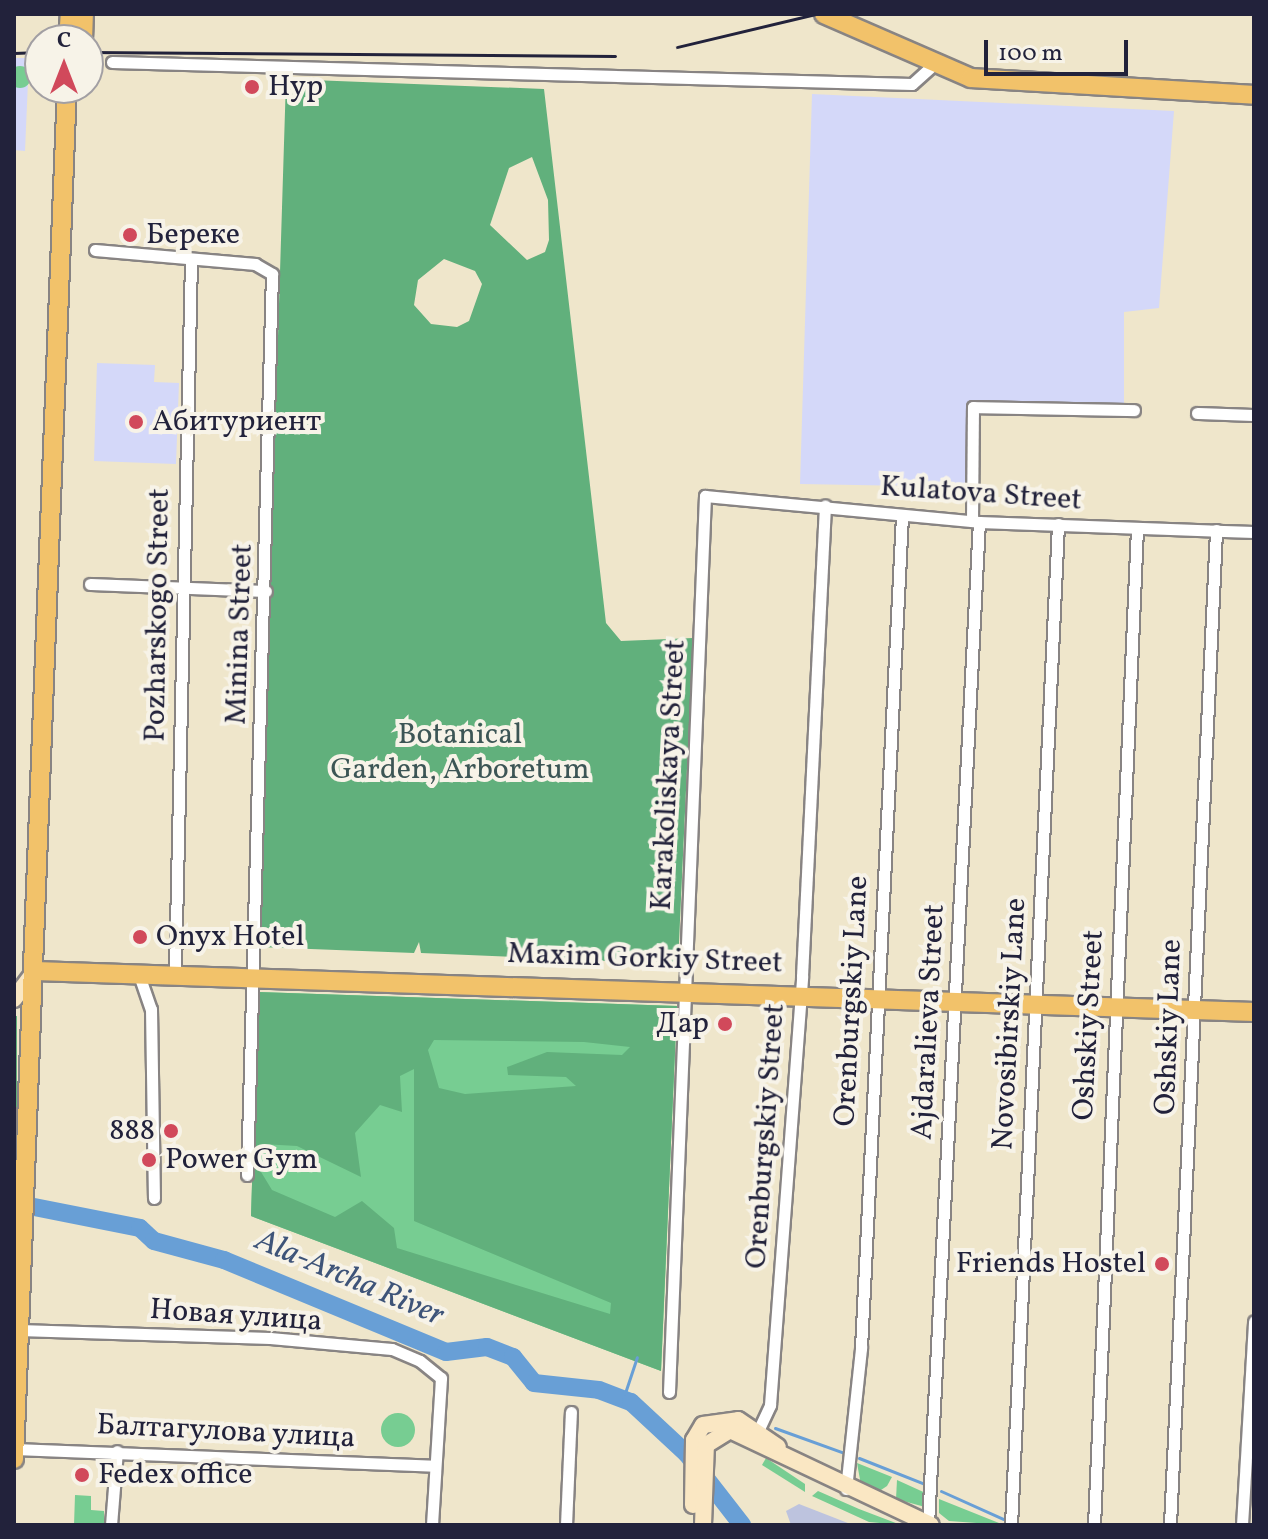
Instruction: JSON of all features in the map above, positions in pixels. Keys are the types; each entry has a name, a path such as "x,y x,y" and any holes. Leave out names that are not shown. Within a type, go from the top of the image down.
{"main road":[{"path":"824,14 932,66 971,78 1254,95"},
{"path":"14,1459 70,104"},
{"path":"71,113 74,104"},
{"path":"14,999 35,971"},
{"name":"Maxim Gorkiy Street","path":"35,971 175,971 683,988 1254,1012"},
{"path":"692,1525 705,1432 725,1417 758,1431 790,1460"},
{"path":"705,1432 736,1431 846,1490 929,1524"},
{"path":"703,1525 705,1432"}],"street":[{"path":"112,62 912,84 932,66"},
{"name":"Minina Street","path":"95,250 255,264 272,274 266,591 247,1175"},
{"name":"Pozharskogo Street","path":"175,971 191,259"},
{"name":"Ajdaralieva Street","path":"929,1524 975,521 973,407 1134,410"},
{"path":"1197,413 1254,415"},
{"name":"Kulatova Street","path":"705,496 975,521 1254,532"},
{"name":"Karakoliskaya Street","path":"669,1392 705,496"},
{"name":"Orenburgskiy Street","path":"758,1431 770,1405 800,993 825,506"},
{"name":"Orenburgskiy Lane","path":"846,1490 861,1348 902,515"},
{"name":"Novosibirskiy Lane","path":"1011,1525 1058,524"},
{"name":"Oshskiy Street","path":"1094,1525 1113,1006 1137,528"},
{"name":"Oshskiy Lane","path":"1170,1525 1216,530"},
{"path":"90,584 266,591"},
{"path":"138,971 151,1009 154,1198"},
{"path":"1242,1525 1254,1321"},
{"name":"Новая улица","path":"19,1330 392,1349 441,1378 435,1466"},
{"path":"566,1525 571,1412"},
{"name":"Балтагулова улица","path":"14,1449 435,1466"},
{"path":"111,1525 117,1451"},
{"path":"432,1525 435,1466"}],"shaded area":[{"path":"14,58 24,58 24,104 27,104 25,151 14,150"},
{"path":"812,94 1174,111 1159,308 1124,312 1124,403 968,403 968,487 800,484"},
{"name":"Абитуриент","path":"97,363 155,365 154,382 179,383 176,464 94,461"},
{"path":"799,1504 853,1525 791,1525 786,1511"}],"green space":[{"path":"24,67 24,87 20,88 12,85 9,77 12,69"},
{"name":"Botanical Garden, Arboretum","path":"286,79 544,89 606,623 621,641 693,638 678,964 421,953 419,942 414,953 259,947","holes":["532,157 548,200 549,240 545,252 527,260 490,225 509,168","444,259 475,271 482,284 469,321 457,327 431,324 414,305 418,280"]},
{"path":"258,992 677,1006 661,1371 251,1216"},
{"path":"258,992 677,1006 661,1371 251,1216","holes":["434,1040 584,1042 630,1047 622,1055 547,1052 507,1067 508,1075 566,1077 576,1086 465,1094 439,1088 428,1050","414,1069 414,1221 611,1303 610,1314 397,1248 394,1228 362,1201 335,1217 272,1190 258,1167 262,1144 297,1146 361,1177 355,1133 380,1105 402,1112 400,1076"]},
{"path":"14,1016 17,1016 17,1132 14,1132"},
{"path":"398,1413 410,1418 415,1430 410,1442 398,1447 386,1442 381,1430 386,1418"},
{"path":"766,1458 805,1484 805,1492 762,1465"},
{"path":"857,1463 892,1477 887,1486 878,1492 861,1485"},
{"path":"897,1480 930,1495 925,1507 896,1499"},
{"path":"818,1491 901,1525 869,1522 812,1496"},
{"path":"75,1495 91,1496 91,1510 104,1511 104,1525 74,1525"},
{"path":"939,1499 1004,1525 949,1521 939,1513"}],"waterway":[{"name":"Ala-Archa River","path":"14,1203 140,1228 154,1241 224,1260 446,1352 487,1347 513,1357 534,1383 599,1390 631,1402 687,1454 742,1525"},
{"path":"623,1399 637,1357"},
{"path":"775,1428 847,1454"},
{"path":"859,1458 925,1484"},
{"path":"941,1491 1003,1519"}],"railway":[{"path":"677,47 815,14"},
{"path":"104,52 615,56"},
{"path":"14,53 24,53"}],"place":[{"name":"Нур","path":"252,87"},
{"name":"Береке","path":"130,235"},
{"name":"Абитуриент","path":"136,422"},
{"name":"Onyx Hotel","path":"140,937"},
{"name":"Дар","path":"725,1024"},
{"name":"888","path":"171,1131"},
{"name":"Power Gym","path":"149,1160"},
{"name":"Friends Hostel","path":"1162,1264"},
{"name":"Fedex office","path":"82,1475"}]}
